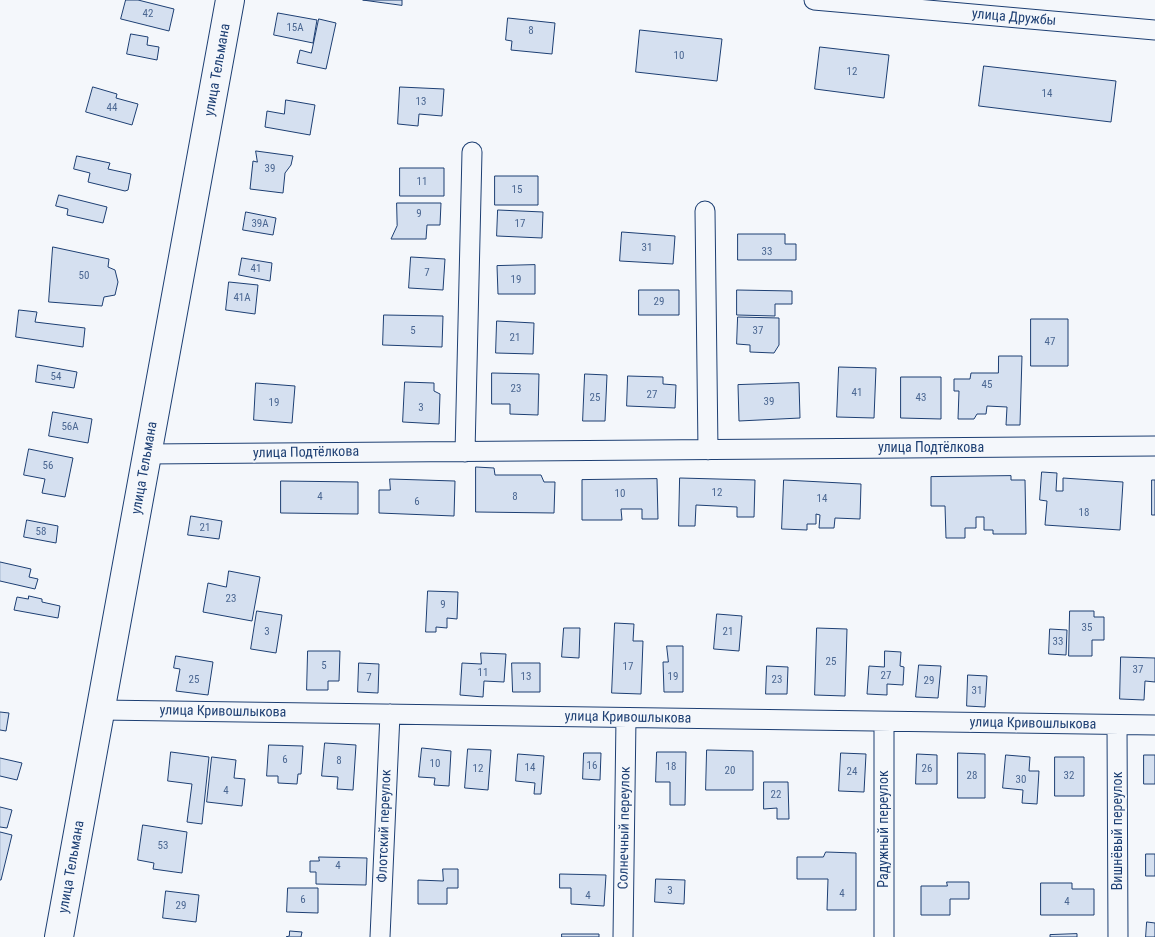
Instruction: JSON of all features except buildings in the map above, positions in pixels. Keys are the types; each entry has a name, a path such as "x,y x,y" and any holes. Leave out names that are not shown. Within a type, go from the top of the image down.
{"main road":[{"name":"улица Тельмана","path":"59,937 230,0"}],"street":[{"name":"улица Дружбы","path":"814,0 1155,30"},
{"path":"465,452 472,152"},
{"path":"705,211 708,450"},
{"name":"улица Подтёлкова","path":"147,454 1155,446"},
{"name":"улица Кривошлыкова","path":"101,710 1155,726"},
{"name":"Флотский переулок","path":"380,937 390,714"},
{"name":"Солнечный переулок","path":"623,937 626,718"},
{"name":"Радужный переулок","path":"884,722 884,937"},
{"name":"Вишнёвый переулок","path":"1118,725 1118,937"}]}
